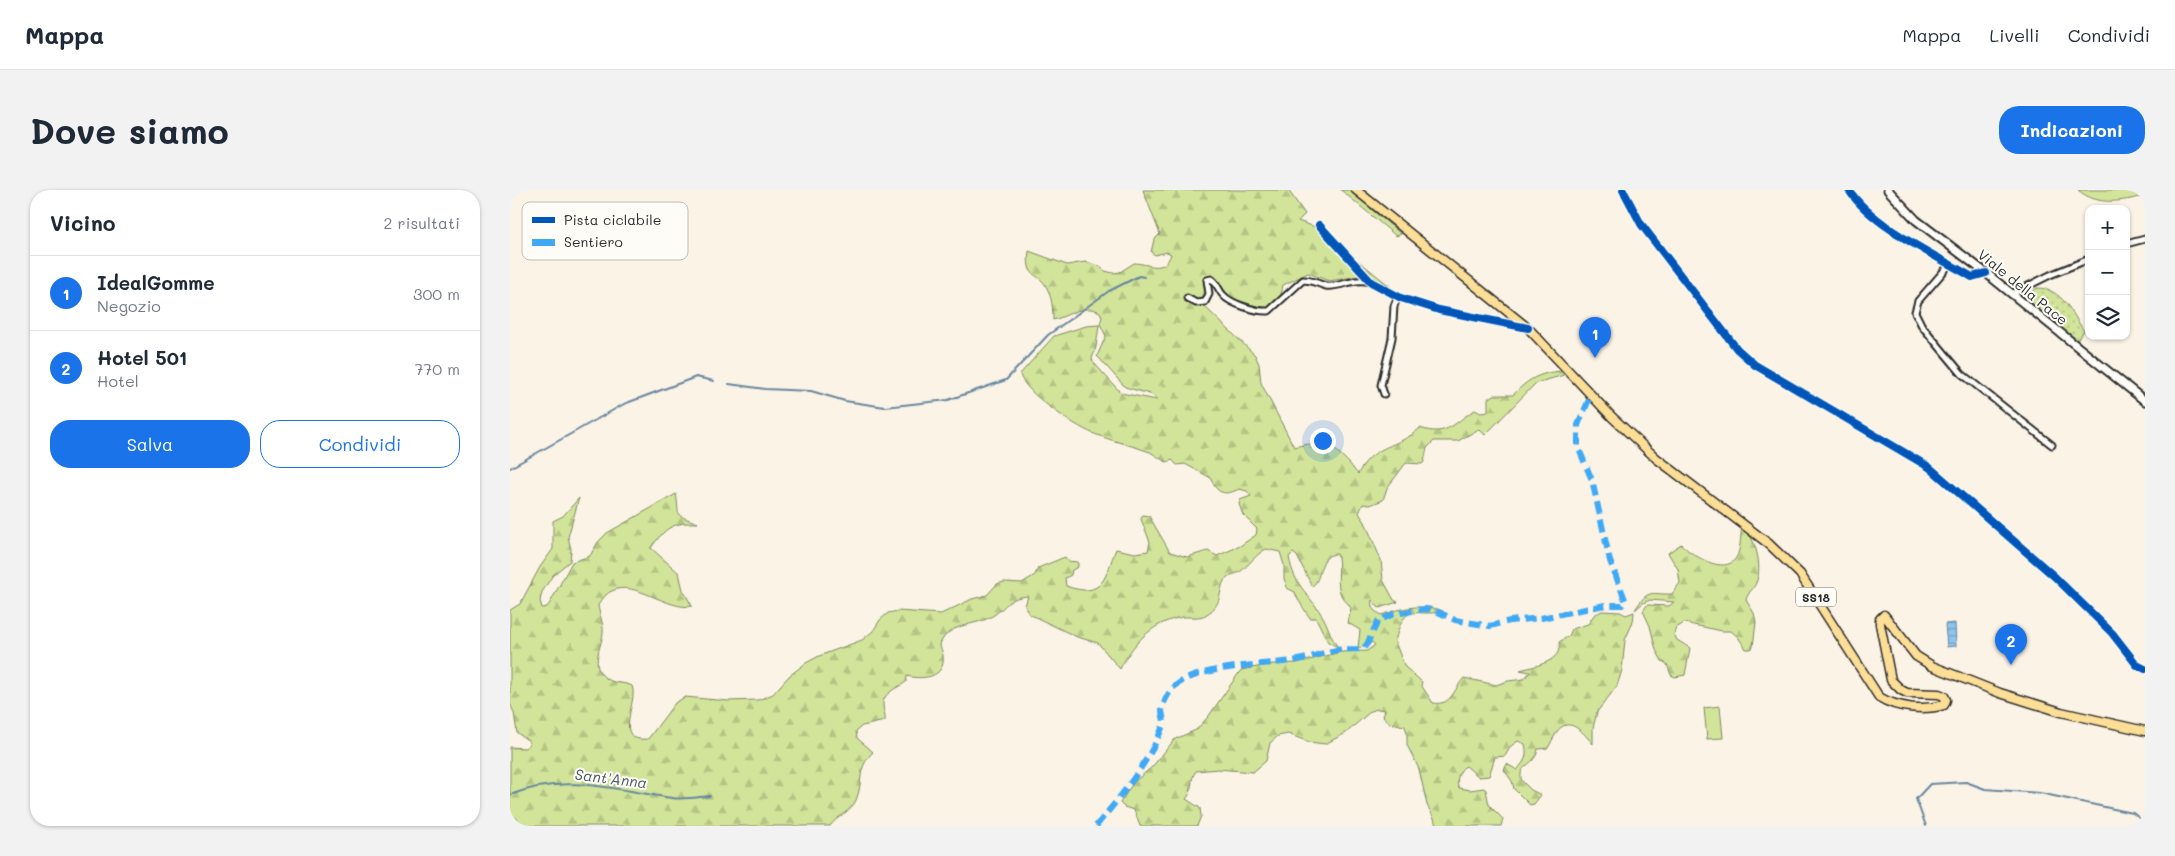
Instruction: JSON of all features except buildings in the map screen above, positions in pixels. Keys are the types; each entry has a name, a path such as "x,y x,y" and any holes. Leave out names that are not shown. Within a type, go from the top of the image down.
{"main road":[{"name":"SS18","path":"1356,190 1528,328 1612,417 1656,458 1769,544 1800,574 1879,697 1898,706 1934,707 1944,705 1946,700 1944,696 1939,694 1904,692 1891,680 1880,624 1880,619 1884,615 1916,656 1932,666 2000,693 2052,710 2145,731"},
{"name":"Viale della Pace","path":"1888,190 1916,220 1986,273 2145,401"}],"street":[{"path":"1623,190 1641,224 1737,349 1754,365 1929,467 2055,577 2112,634 2138,665 2145,669"},
{"path":"1849,190 1854,198 1881,223 1972,277 1986,273"},
{"path":"1319,225 1371,282 1398,296 1439,310 1528,328"},
{"path":"2130,243 2145,239"},
{"path":"2012,294 2085,261"},
{"path":"1950,264 1918,301 1916,312 1922,326 1962,374 2052,445"},
{"path":"1187,298 1200,304 1204,302 1209,294 1207,280 1211,279 1215,282 1223,296 1233,302 1268,311 1303,280 1315,281 1327,286 1353,280 1371,282"},
{"path":"1384,394 1381,385 1392,338 1394,306 1398,296"}],"green space":[{"path":"1143,190 1288,190 1305,214 1298,221 1318,228 1397,292 1381,288 1372,278 1365,275 1329,281 1308,273 1283,285 1281,295 1266,309 1231,298 1210,280 1209,293 1203,305 1255,355 1259,364 1261,383 1294,447 1313,444 1326,445 1337,452 1358,474 1364,464 1378,451 1403,440 1420,428 1430,431 1444,430 1475,410 1481,413 1488,412 1488,398 1495,395 1513,395 1529,381 1546,373 1561,371 1564,375 1536,383 1485,435 1479,429 1458,441 1434,441 1427,448 1422,464 1406,463 1387,488 1383,500 1370,505 1363,504 1359,513 1365,522 1381,560 1383,580 1394,600 1398,602 1379,608 1372,600 1374,610 1382,615 1412,607 1428,607 1443,611 1407,615 1399,628 1395,642 1405,667 1422,682 1421,685 1433,703 1448,700 1464,678 1496,685 1524,679 1530,672 1520,670 1540,665 1552,659 1557,654 1559,642 1569,636 1572,629 1588,624 1594,615 1602,611 1620,612 1626,615 1634,612 1633,622 1625,640 1622,670 1617,686 1597,712 1593,728 1593,744 1581,731 1571,725 1561,727 1548,748 1538,749 1533,760 1521,773 1522,781 1531,790 1541,795 1534,804 1530,805 1514,789 1512,781 1504,770 1507,764 1517,770 1524,761 1526,755 1525,744 1518,741 1511,746 1505,756 1495,757 1489,776 1479,777 1466,766 1461,770 1458,779 1459,788 1470,790 1484,788 1486,790 1489,805 1503,819 1501,826 1436,826 1427,805 1419,769 1407,745 1405,726 1389,723 1383,716 1385,710 1377,709 1371,711 1346,733 1325,744 1309,742 1288,734 1278,736 1270,743 1266,761 1253,772 1218,769 1196,771 1190,793 1186,799 1200,808 1201,816 1197,826 1140,826 1134,810 1124,807 1120,803 1133,783 1152,767 1175,739 1196,730 1208,717 1241,670 1273,664 1297,663 1341,652 1367,651 1375,645 1372,642 1366,647 1358,648 1360,630 1348,623 1351,608 1340,592 1337,554 1326,558 1318,578 1312,586 1297,556 1293,553 1289,557 1295,576 1326,622 1338,647 1328,642 1316,618 1310,618 1295,592 1287,588 1280,552 1266,549 1240,572 1229,576 1224,581 1218,602 1212,610 1204,616 1182,617 1168,621 1151,630 1136,644 1120,669 1098,643 1077,637 1029,614 1025,606 1028,596 1012,600 987,619 950,631 940,644 943,656 941,669 932,676 919,678 907,676 906,682 888,694 883,701 885,721 862,726 856,731 857,738 873,752 864,764 854,804 830,826 510,826 510,747 525,748 530,744 529,741 517,733 514,713 510,703 510,610 520,604 540,567 553,549 553,521 563,516 579,498 568,537 571,549 570,561 553,575 542,592 540,601 542,608 547,607 550,603 572,562 590,556 598,542 607,533 676,494 680,516 698,523 675,525 665,531 651,548 679,573 683,590 692,606 672,604 641,592 621,588 608,593 598,605 603,630 597,665 603,675 609,680 632,686 633,693 629,720 631,735 637,738 648,739 675,703 685,697 728,701 758,700 773,694 789,676 806,663 819,656 862,640 873,631 880,620 888,613 898,611 941,614 972,599 987,595 997,584 1004,582 1022,583 1035,575 1038,568 1065,557 1068,561 1077,562 1078,564 1078,567 1072,570 1071,575 1065,578 1066,586 1089,590 1096,587 1106,576 1116,549 1135,553 1148,551 1150,542 1141,519 1143,515 1149,516 1170,552 1187,557 1208,551 1217,556 1240,546 1256,535 1257,529 1243,515 1239,504 1240,500 1251,496 1247,491 1239,489 1225,493 1222,492 1218,490 1211,478 1185,464 1177,465 1172,460 1167,462 1150,452 1084,429 1040,399 1030,390 1020,374 1054,336 1086,326 1099,325 1093,362 1121,393 1157,400 1153,395 1125,387 1097,356 1106,336 1100,324 1102,317 1100,312 1088,309 1076,311 1053,320 1049,292 1044,283 1031,271 1028,260 1029,251 1067,265 1085,262 1113,273 1120,272 1134,263 1155,266 1164,264 1171,254 1167,252 1155,255 1151,252 1154,240 1160,234"},
{"path":"1341,190 1352,190 1401,234 1396,236"},
{"path":"2078,190 2145,190 2145,196 2119,201 2102,201 2094,199"},
{"path":"2037,288 2053,292 2070,309 2084,331 2076,342 2032,307 2031,296"},
{"path":"1742,527 1754,545 1759,569 1756,583 1746,600 1754,613 1756,622 1753,647 1746,649 1738,637 1731,631 1722,631 1684,623 1676,628 1674,634 1677,640 1690,648 1685,675 1675,677 1671,675 1667,664 1662,661 1656,650 1650,626 1643,611 1647,605 1669,606 1674,602 1650,600 1635,610 1647,595 1655,593 1672,594 1680,583 1678,569 1668,553 1681,544 1708,562 1724,565 1731,563 1739,551"},
{"path":"1720,706 1723,738 1707,739 1704,708"}],"water":[{"path":"1955,623 1956,646 1947,647 1945,624"}],"waterway":[{"path":"729,384 765,389 811,391 845,401 885,407 948,400 1006,380 1048,335 1109,291 1139,276 1144,277"},
{"path":"510,468 624,404 696,377 714,381"},
{"path":"1926,826 1916,799 1930,784 1966,782 1985,789 2040,793 2133,813 2145,823"},
{"name":"Sant'Anna","path":"510,795 530,788 570,784 591,785 677,799 710,796"}],"marked path":[{"path":"1096,826 1124,791 1151,751 1163,725 1162,710 1166,697 1174,687 1184,680 1230,668 1292,661 1340,650 1363,649 1378,621 1394,614 1425,609 1434,610 1455,620 1490,626 1605,605 1622,605 1626,602 1610,561 1592,480 1578,447 1578,425 1591,395"}],"cycle path":[{"path":"1623,190 1641,224 1737,349 1755,365 1929,467 2055,577 2112,633 2137,665 2145,669"},
{"path":"1849,190 1873,216 1905,239 1972,277 1986,273"},
{"path":"1319,225 1371,282 1401,298 1439,310 1528,328"}],"place":[{"name":"IdealGomme","path":"1595,358"},
{"name":"Hotel 501","path":"2011,665"}]}
